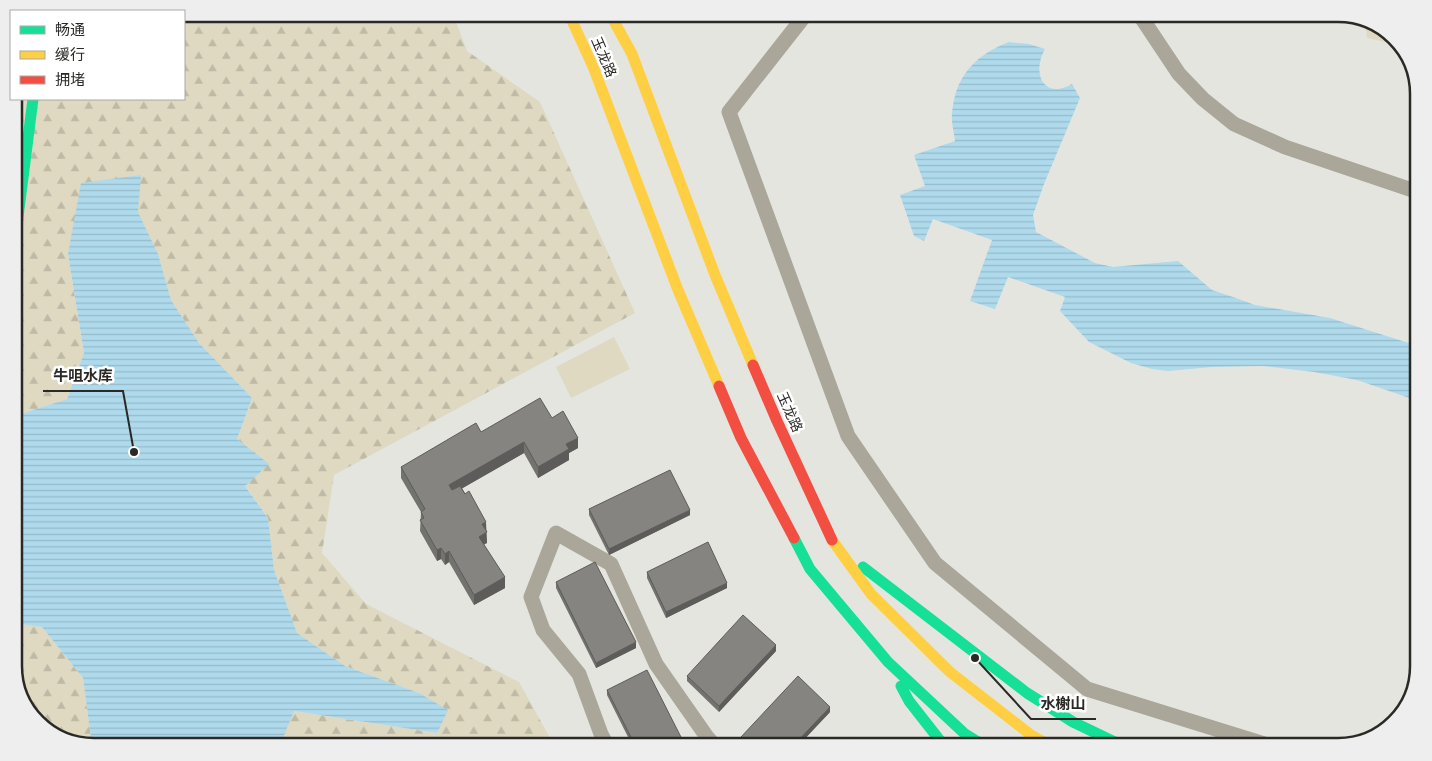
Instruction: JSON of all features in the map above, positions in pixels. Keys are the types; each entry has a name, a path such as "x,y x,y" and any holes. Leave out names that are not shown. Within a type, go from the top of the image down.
{"main road":[{"name":"玉龙路","path":"572,22 594,69 678,290 741,438 810,569 888,662 964,734 971,738"},
{"name":"玉龙路","path":"614,22 632,54 715,275 777,421 834,544 871,594 914,638 943,665 1024,730 1037,738"},
{"path":"23,177 33,100"},
{"path":"834,544 1028,693 1072,722 1106,738"},
{"path":"888,662 909,701 938,738"}],"street":[{"path":"800,22 729,112 848,436 935,563 1087,689 1231,738"},
{"path":"1144,22 1179,74 1203,99 1234,124 1284,147 1409,189"},
{"path":"603,738 579,674 544,630 531,597 556,533 611,564 656,664 706,738"}],"green space":[{"path":"185,22 456,22 467,51 540,102 635,313 334,475 322,553 366,604 519,682 550,738 282,738 293,711 437,733 419,693 345,666 297,633 274,570 268,518 245,485 237,439 252,398 199,343 171,300 158,254 138,212 68,254 84,353 67,399 24,413 23,100 185,100"},
{"path":"1366,28 1387,42 1367,38"},
{"path":"614,337 630,369 571,398 556,367"},
{"path":"23,624 42,627 83,678 91,738 76,736 54,726 40,714 30,699 26,690 23,672"}],"water":[{"path":"1009,42 1029,44 1045,49 1039,67 1043,82 1047,87 1054,89 1072,84 1080,98 1033,215 1036,232 1095,263 1113,267 1178,261 1212,290 1255,305 1330,318 1409,343 1410,398 1357,380 1314,372 1263,366 1212,367 1168,371 1131,363 1089,342 1060,311 1065,297 1008,277 995,309 970,301 992,240 933,219 924,241 914,236 900,195 925,186 914,155 955,141 952,117 957,89 962,78 977,60 997,47"},
{"path":"141,175 138,212 158,254 171,300 199,343 252,398 237,439 269,464 245,486 268,518 274,570 297,633 345,666 419,693 448,710 437,733 294,711 283,738 91,738 83,678 42,627 23,624 23,412 67,399 84,353 68,254 81,183"}],"building":[{"path":"540,398 552,418 563,411 578,438 566,444 569,449 538,467 524,442 449,485 452,490 460,486 465,494 469,491 486,522 482,524 487,532 479,537 505,577 474,595 449,551 445,554 441,548 437,550 420,520 424,518 421,512 425,509 401,467 476,423 481,432"},
{"path":"670,470 690,510 609,549 589,509"},
{"path":"708,542 727,583 666,612 647,572"},
{"path":"595,562 636,642 596,663 556,582"},
{"path":"743,615 776,645 719,706 687,676"},
{"path":"647,670 681,738 631,738 607,690"},
{"path":"798,676 830,707 801,738 741,737"}],"traffic: fast":[{"path":"23,177 33,100"},
{"path":"794,538 810,569 888,662 971,738"},
{"path":"863,567 1027,693 1073,722 1106,738"},
{"path":"901,686 909,701 938,738"}],"traffic: slow":[{"path":"573,22 594,69 678,290 719,386"},
{"path":"614,22 632,54 715,275 753,365"},
{"path":"832,540 871,594 950,672 1036,738"}],"traffic: jam":[{"path":"753,365 832,540"},
{"path":"719,386 741,438 794,538"}],"place":[{"name":"牛咀水库","path":"134,452"},
{"name":"水榭山","path":"975,658"}]}
